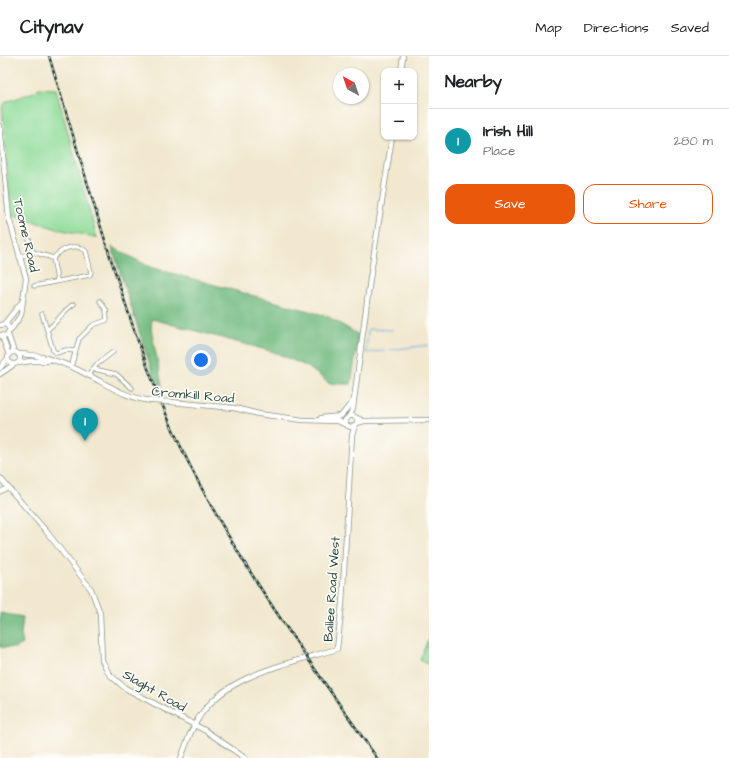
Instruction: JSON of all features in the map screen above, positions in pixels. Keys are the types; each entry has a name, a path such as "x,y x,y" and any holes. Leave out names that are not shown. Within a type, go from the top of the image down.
{"street":[{"path":"401,68 403,56"},
{"name":"Toome Road","path":"0,126 9,218 26,278 21,315 9,333"},
{"path":"356,421 353,409 354,400 371,272 392,140"},
{"path":"26,236 30,241 33,252"},
{"path":"34,286 90,274 91,271 86,251 83,249 64,248 53,258"},
{"path":"19,257 33,252 53,258"},
{"path":"53,258 57,280"},
{"path":"0,374 20,360 16,353 8,326 2,324 15,312 23,301"},
{"path":"71,367 77,342 92,326 107,320 106,310 100,301"},
{"path":"47,330 61,318 67,309 74,304"},
{"path":"42,314 52,350 56,353 66,350 75,351"},
{"path":"9,333 1,335 9,362 15,364"},
{"path":"89,375 113,352"},
{"path":"0,368 8,357 16,353"},
{"name":"Cromkill Road","path":"16,353 38,356 71,367 139,400 234,408 267,415 308,420 338,421 347,417"},
{"name":"Cromkill Road","path":"15,364 36,361 55,362"},
{"path":"94,369 116,374 132,388"},
{"path":"308,420 341,416 354,400"},
{"path":"353,409 347,417 347,426 356,421"},
{"path":"347,417 356,421 429,420"},
{"name":"Cromkill Road","path":"338,421 347,426"},
{"name":"Ballee Road West","path":"194,725 210,703 228,688 271,669 337,649 342,604 352,435 356,421"},
{"name":"Ballee Road West","path":"347,426 352,435"},
{"name":"Slaght Road","path":"0,478 46,531 91,589 100,613 102,660 109,674 130,691 194,725 244,758"},
{"path":"0,492 8,487"},
{"path":"181,758 194,725"}],"green space":[{"path":"38,88 56,89 97,238 54,228 11,214 2,107 6,102 37,91"},
{"path":"112,247 150,267 327,316 359,335 351,384 330,384 308,367 274,352 152,319 151,328 162,386 154,378"},
{"path":"0,613 23,617 21,635 23,644 15,648 0,647"},
{"path":"428,639 429,640 429,665 420,660"}],"waterway":[{"path":"392,330 368,329 366,353 429,345"}],"railway":[{"path":"49,56 125,303 155,388 179,443 222,526 271,605 377,758"}],"place":[{"name":"Irish Hill","path":"85,441"}]}
